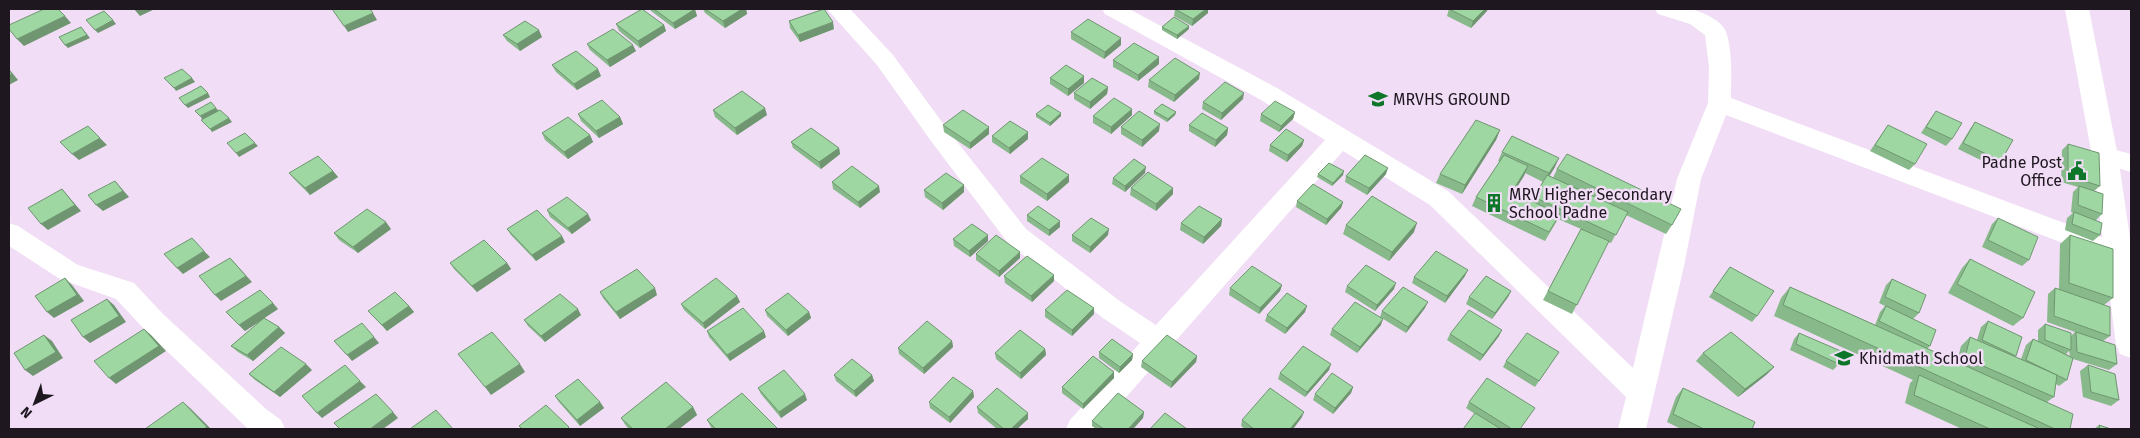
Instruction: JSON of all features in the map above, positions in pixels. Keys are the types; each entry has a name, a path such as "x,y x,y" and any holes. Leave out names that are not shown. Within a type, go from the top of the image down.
{"main road":[{"path":"2072,10 2105,156 2125,257 2131,345"}],"street":[{"path":"838,9 885,60 939,135 1017,236 1112,310 1159,341"},
{"path":"1113,9 1269,94 1439,198 1640,393"},
{"path":"1637,427 1640,393 1671,266 1689,179 1719,103 1720,67 1715,32 1698,19 1666,9"},
{"path":"1719,103 2125,257"},
{"path":"1080,429 1341,138"},
{"path":"2105,156 2131,163"},
{"path":"9,233 69,272 125,291 154,322 256,418 271,429"}],"building":[{"path":"44,9 58,9 65,16 17,39 9,29 9,25"},
{"path":"332,9 370,9 373,13 344,26"},
{"path":"642,9 664,25 638,41 616,24"},
{"path":"654,9 695,9 673,23"},
{"path":"705,9 742,9 723,21"},
{"path":"824,9 833,22 798,35 789,21"},
{"path":"1175,9 1206,9 1193,19"},
{"path":"1449,9 1485,9 1473,21"},
{"path":"104,11 113,20 95,30 86,20"},
{"path":"1174,17 1189,26 1177,35 1162,27"},
{"path":"1088,19 1121,38 1105,52 1071,32"},
{"path":"525,21 539,30 517,44 503,35"},
{"path":"81,27 87,35 65,45 59,37"},
{"path":"613,29 633,45 607,60 587,44"},
{"path":"1134,43 1159,57 1138,75 1113,60"},
{"path":"576,51 598,69 574,84 552,65"},
{"path":"1175,58 1200,73 1175,95 1149,80"},
{"path":"1066,65 1084,76 1068,89 1050,78"},
{"path":"182,69 192,78 174,88 164,78"},
{"path":"1092,78 1108,87 1090,102 1074,93"},
{"path":"1225,82 1244,93 1222,113 1203,102"},
{"path":"201,86 208,93 185,105 179,98"},
{"path":"742,91 765,108 735,128 713,110"},
{"path":"1114,98 1132,109 1111,127 1093,116"},
{"path":"602,100 620,117 596,131 578,114"},
{"path":"1275,101 1295,112 1281,126 1261,114"},
{"path":"211,102 216,108 200,116 195,111"},
{"path":"1162,104 1176,112 1168,119 1154,111"},
{"path":"1048,105 1061,113 1050,123 1036,114"},
{"path":"220,110 229,118 210,129 201,120"},
{"path":"963,110 989,127 970,143 943,125"},
{"path":"1139,111 1160,124 1142,140 1121,127"},
{"path":"1936,111 1962,123 1952,139 1926,127"},
{"path":"1202,113 1228,128 1216,140 1189,125"},
{"path":"568,117 590,135 564,152 542,133"},
{"name":"MRV Higher Secondary School Padne","path":"1476,120 1500,130 1465,185 1440,174"},
{"path":"1010,121 1028,132 1009,148 992,136"},
{"path":"1975,122 2013,140 2001,161 1963,143"},
{"path":"1888,125 1927,144 1915,164 1875,145"},
{"path":"88,126 100,138 72,154 60,142"},
{"path":"811,128 839,148 819,162 791,142"},
{"path":"1286,129 1304,140 1288,155 1270,145"},
{"path":"245,133 255,143 236,153 227,143"},
{"path":"1512,136 1559,158 1549,173 1502,152"},
{"path":"2068,144 2099,153 2100,186 2068,176"},
{"path":"1567,154 1681,209 1672,225 1557,169"},
{"path":"1365,155 1388,168 1369,188 1346,176"},
{"name":"MRV Higher Secondary School Padne","path":"1504,155 1528,166 1512,192 1560,214 1549,232 1476,197"},
{"path":"318,156 333,171 305,188 289,173"},
{"path":"1042,158 1069,175 1047,194 1020,176"},
{"path":"1134,159 1146,167 1125,186 1113,178"},
{"path":"1329,163 1344,171 1333,183 1318,174"},
{"path":"852,166 879,186 858,202 832,182"},
{"path":"1148,172 1173,188 1156,204 1131,188"},
{"path":"946,173 964,185 942,203 924,190"},
{"path":"1547,175 1628,212 1616,235 1534,197"},
{"path":"115,181 123,191 96,205 88,195"},
{"path":"1313,184 1343,202 1327,219 1297,201"},
{"path":"2079,186 2103,194 2102,214 2078,205"},
{"path":"62,189 75,205 41,224 28,208"},
{"path":"1372,196 1417,223 1392,252 1346,225"},
{"path":"567,197 588,214 568,228 547,210"},
{"path":"1038,206 1060,221 1049,230 1027,215"},
{"path":"1199,206 1222,219 1204,237 1181,223"},
{"path":"367,209 386,222 353,247 334,233"},
{"path":"537,210 562,236 532,255 507,229"},
{"path":"2074,212 2102,223 2100,235 2072,224"},
{"path":"1091,218 1109,229 1090,247 1072,235"},
{"path":"1998,218 2038,237 2029,260 1988,240"},
{"path":"972,224 988,235 969,251 953,239"},
{"name":"MRV Higher Secondary School Padne","path":"1581,229 1609,241 1577,305 1548,291"},
{"path":"996,235 1020,252 999,271 976,254"},
{"path":"2070,235 2113,249 2113,298 2069,283"},
{"path":"192,238 204,251 177,268 164,254"},
{"path":"484,240 507,263 472,286 450,263"},
{"path":"1436,251 1468,270 1447,296 1414,277"},
{"path":"1027,256 1054,275 1031,296 1004,276"},
{"path":"230,258 246,276 215,295 199,276"},
{"path":"1970,259 2035,292 2023,318 1957,284"},
{"path":"1366,265 1396,283 1377,305 1347,286"},
{"path":"1252,266 1282,285 1260,308 1230,288"},
{"path":"1730,267 1774,291 1757,316 1713,291"},
{"path":"637,269 655,288 616,312 600,292"},
{"path":"1486,276 1511,291 1495,313 1469,297"},
{"path":"65,278 77,295 47,312 35,296"},
{"path":"716,278 737,296 703,323 681,304"},
{"path":"1892,279 1926,295 1919,313 1885,297"},
{"path":"1403,287 1428,302 1408,327 1382,311"},
{"path":"1790,287 2073,414 2070,429 2055,429 1783,305"},
{"path":"2055,288 2110,307 2110,336 2054,316"},
{"path":"260,290 273,303 239,325 226,312"},
{"path":"1067,290 1094,308 1072,330 1045,310"},
{"path":"395,292 409,306 382,325 368,311"},
{"path":"788,293 809,312 786,330 765,310"},
{"path":"1287,293 1307,306 1287,328 1267,315"},
{"path":"560,294 578,309 541,336 524,320"},
{"path":"107,299 119,316 83,337 71,320"},
{"path":"1355,302 1383,319 1360,347 1332,329"},
{"path":"1886,306 1936,330 1930,346 1879,321"},
{"path":"743,308 764,331 727,355 707,331"},
{"path":"1469,310 1502,330 1483,355 1450,334"},
{"path":"264,318 279,327 247,355 231,346"},
{"path":"927,321 952,341 923,368 898,348"},
{"path":"1988,321 2022,337 2016,356 1982,340"},
{"path":"362,323 374,337 347,355 334,341"},
{"path":"2045,324 2071,333 2071,350 2045,340"},
{"path":"144,329 159,346 109,378 94,361"},
{"path":"1020,330 1045,349 1020,373 995,353"},
{"path":"492,332 520,364 485,387 458,354"},
{"path":"1731,332 1774,367 1745,389 1703,353"},
{"path":"2076,332 2115,345 2117,364 2077,352"},
{"path":"1527,333 1559,352 1539,381 1506,361"},
{"path":"1799,333 1843,352 1839,364 1796,344"},
{"path":"44,335 56,352 25,370 14,353"},
{"path":"1167,335 1197,356 1172,382 1142,361"},
{"path":"1970,337 2057,375 2054,397 1965,358"},
{"path":"1112,339 1133,354 1120,367 1099,352"},
{"path":"2033,339 2073,358 2067,380 2026,360"},
{"path":"1303,346 1331,364 1307,392 1280,373"},
{"path":"281,347 306,364 274,392 249,374"},
{"path":"1093,356 1114,372 1083,404 1062,387"},
{"path":"852,359 872,375 854,391 834,375"},
{"path":"345,365 360,381 317,413 302,396"},
{"path":"2088,365 2115,374 2119,400 2091,392"},
{"path":"784,370 805,394 779,412 758,388"},
{"path":"1332,373 1353,387 1335,408 1315,394"},
{"path":"1919,375 2040,429 1990,429 1914,395"},
{"path":"953,377 973,391 949,417 929,402"},
{"path":"1487,378 1535,408 1520,429 1512,429 1469,402"},
{"path":"578,379 600,402 577,420 555,396"},
{"path":"666,382 693,407 665,429 633,429 621,418"},
{"path":"997,388 1028,413 1011,429 1004,429 977,407"},
{"path":"1270,388 1304,412 1290,429 1254,429 1242,420"},
{"path":"1683,388 1755,422 1752,429 1704,429 1673,414"},
{"path":"742,393 777,428 716,429 707,420"},
{"path":"1118,393 1144,412 1128,429 1104,429 1092,421"},
{"path":"376,394 393,412 370,429 340,429 334,423"},
{"path":"183,402 207,427 204,429 145,429"},
{"path":"546,405 569,427 567,429 522,429 519,426"},
{"path":"436,410 453,429 410,429"},
{"path":"1165,413 1187,429 1150,429"},
{"path":"1475,413 1501,429 1463,429"},
{"path":"2099,425 2111,429 2100,429"}],"place":[{"name":"MRVHS GROUND","path":"1378,99"},
{"name":"Padne Post Office","path":"2077,171"},
{"name":"MRV Higher Secondary School Padne","path":"1494,203"},
{"name":"Khidmath School","path":"1844,358"}]}
